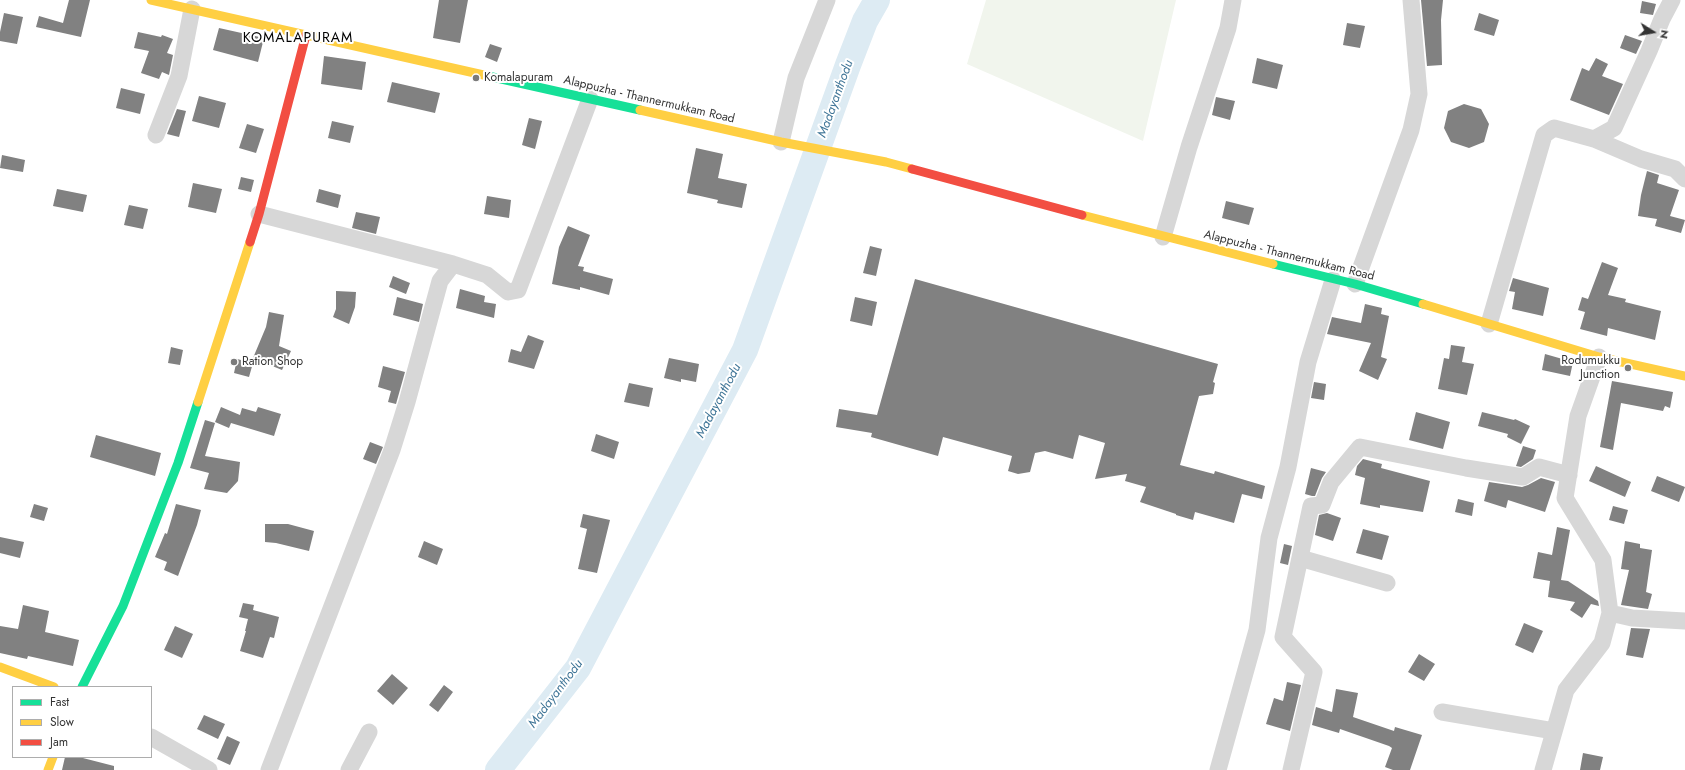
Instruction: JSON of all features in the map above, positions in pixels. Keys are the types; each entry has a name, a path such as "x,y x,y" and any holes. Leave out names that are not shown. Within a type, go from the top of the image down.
{"main road":[{"name":"Alappuzha - Thannermukkam Road","path":"151,0 198,7 306,35 590,99 786,143 886,162 1163,237 1333,280 1355,284 1599,356 1685,376"},
{"path":"83,686 124,606 178,463 258,214 306,35"},
{"path":"0,667 51,686"},
{"path":"48,770 53,758"}],"street":[{"path":"786,143 796,78 827,0"},
{"path":"1163,237 1189,147 1228,28 1233,0"},
{"path":"1355,284 1411,130 1419,94 1411,0"},
{"path":"1594,139 1614,128 1662,19 1672,0"},
{"path":"156,135 179,76 198,7"},
{"path":"258,214 453,264 487,275 508,292 518,290 590,99"},
{"path":"1489,324 1544,136 1554,128 1594,139 1641,159 1675,169 1685,179"},
{"path":"269,770 392,450 407,402 440,281 453,264"},
{"path":"1218,770 1257,630 1269,538 1288,467 1308,362 1333,280"},
{"path":"1543,770 1566,690 1602,643 1610,612 1603,560 1565,498 1578,416 1599,356"},
{"path":"1291,770 1314,672 1283,637 1311,506 1322,505 1331,482 1360,447 1466,468 1523,477 1539,467 1569,475"},
{"path":"1300,558 1387,583"},
{"path":"1610,612 1632,618 1685,621"},
{"path":"1442,712 1554,731"},
{"path":"349,770 369,732"},
{"path":"152,738 209,770"}],"shaded area":[{"path":"986,0 1176,0 1143,141 967,64"}],"building":[{"path":"69,0 90,0 81,37 36,27 39,16 63,23"},
{"path":"439,0 468,0 460,43 433,38"},
{"path":"1421,0 1443,0 1441,20 1442,65 1427,66"},
{"path":"1642,1 1656,4 1653,15 1640,13"},
{"path":"4,13 23,17 17,44 0,41 0,32"},
{"path":"1479,13 1499,20 1494,36 1474,30"},
{"path":"1347,23 1365,26 1360,48 1343,45"},
{"path":"219,28 264,38 258,62 213,50"},
{"path":"138,32 161,37 162,35 173,39 167,53 173,55 169,75 162,72 159,79 141,73 149,51 134,48"},
{"path":"1625,35 1642,41 1636,54 1620,48"},
{"path":"490,44 502,48 497,62 485,57"},
{"path":"324,56 366,62 362,90 321,84"},
{"path":"1257,58 1283,65 1277,89 1252,83"},
{"path":"1596,58 1608,64 1602,76 1623,84 1609,115 1570,100 1582,68 1589,71"},
{"path":"392,82 440,93 435,113 387,102"},
{"path":"121,88 145,94 140,114 116,108"},
{"path":"199,96 226,103 219,128 192,121"},
{"path":"1216,97 1235,101 1230,120 1212,115"},
{"path":"1464,104 1481,109 1489,124 1484,142 1469,148 1451,142 1444,128 1448,111"},
{"path":"177,109 186,111 179,137 167,134"},
{"path":"529,118 542,121 535,149 522,145"},
{"path":"332,121 354,126 350,143 328,138"},
{"path":"247,124 264,129 256,153 239,148"},
{"path":"696,148 723,154 718,178 747,184 742,208 717,203 718,200 687,193"},
{"path":"2,155 25,160 23,172 0,168"},
{"path":"1647,171 1659,175 1657,183 1679,190 1670,216 1685,220 1681,233 1655,226 1657,219 1638,216"},
{"path":"241,177 254,180 251,192 238,189"},
{"path":"193,183 222,189 216,213 188,207"},
{"path":"57,189 87,195 83,212 53,206"},
{"path":"319,189 341,195 338,208 316,202"},
{"path":"487,196 511,200 509,218 484,214"},
{"path":"1226,201 1254,208 1249,225 1222,218"},
{"path":"129,205 148,209 143,229 124,225"},
{"path":"356,212 380,217 376,234 352,228"},
{"path":"568,226 590,235 578,266 584,267 583,271 613,279 609,295 580,287 580,290 552,284 559,247"},
{"path":"870,246 882,249 876,276 863,273"},
{"path":"1602,262 1618,268 1608,295 1626,299 1625,302 1661,311 1655,340 1608,328 1607,336 1580,329 1585,312 1578,310 1582,297 1588,299"},
{"path":"393,276 410,283 406,294 389,287"},
{"path":"1513,278 1549,288 1543,316 1512,309 1515,292 1509,291"},
{"path":"915,279 1218,364 1213,382 1215,383 1213,394 1199,396 1180,465 1214,474 1215,471 1265,486 1262,499 1242,494 1234,523 1195,512 1193,520 1176,515 1140,502 1146,487 1125,481 1127,474 1095,479 1105,443 1079,435 1073,459 1045,451 1035,453 1030,472 1018,474 1008,471 1012,456 943,437 938,456 871,437 872,433 836,427 839,409 877,415"},
{"path":"460,289 485,296 484,302 496,304 494,318 456,308"},
{"path":"336,291 356,292 355,307 349,324 333,317 336,309"},
{"path":"397,297 423,304 419,322 393,315"},
{"path":"855,297 877,302 872,326 850,321"},
{"path":"1365,304 1382,308 1381,314 1389,316 1381,357 1387,359 1378,380 1359,371 1371,343 1327,334 1332,317 1361,323"},
{"path":"269,312 284,315 279,346 291,351 282,370 253,358 266,327"},
{"path":"528,335 544,341 534,369 508,362 511,349 521,352"},
{"path":"1451,345 1465,347 1462,362 1474,364 1467,395 1438,389 1444,358 1449,359"},
{"path":"171,347 183,350 180,365 168,363"},
{"path":"1545,354 1573,362 1570,376 1542,370"},
{"path":"669,358 699,364 696,382 681,379 681,382 664,378"},
{"path":"237,359 253,363 249,377 234,373"},
{"path":"383,366 405,372 396,404 388,402 391,391 378,387"},
{"path":"1612,381 1673,392 1670,408 1665,406 1663,411 1621,403 1613,450 1600,447"},
{"path":"1314,382 1326,384 1324,400 1311,398"},
{"path":"629,383 653,388 649,407 624,402"},
{"path":"221,407 240,415 242,408 256,412 258,407 281,414 274,436 231,423 229,428 215,422"},
{"path":"1416,412 1450,422 1443,449 1409,440"},
{"path":"1482,412 1515,419 1530,426 1521,444 1507,437 1508,434 1478,426"},
{"path":"205,420 215,423 205,456 240,462 238,481 227,493 204,489 209,473 190,468"},
{"path":"596,434 619,442 614,459 591,451"},
{"path":"96,435 161,453 155,476 90,457"},
{"path":"370,442 383,447 376,464 363,459"},
{"path":"1523,446 1536,450 1533,459 1521,467 1516,466"},
{"path":"1363,459 1382,464 1381,468 1430,481 1423,512 1380,505 1380,508 1360,504 1365,478 1355,475 1357,466"},
{"path":"1596,466 1631,482 1625,497 1589,481"},
{"path":"1311,468 1326,472 1315,496 1305,494"},
{"path":"1657,476 1685,487 1679,502 1651,491"},
{"path":"1541,478 1555,482 1545,512 1508,500 1506,508 1484,501 1489,482 1522,487"},
{"path":"1458,499 1474,503 1472,516 1455,512"},
{"path":"34,504 48,508 44,521 30,517"},
{"path":"176,504 201,510 178,576 164,570 167,562 155,557 165,533 167,534"},
{"path":"1613,506 1628,510 1624,524 1609,520"},
{"path":"1327,513 1341,518 1333,541 1315,535 1319,515"},
{"path":"583,514 610,520 597,573 578,569 587,529 580,527"},
{"path":"265,524 288,524 314,531 309,551 276,543 265,542"},
{"path":"1557,527 1570,530 1561,580 1568,581 1598,601 1599,606 1591,604 1582,618 1570,610 1575,602 1548,597 1550,581 1533,578 1538,552 1552,555"},
{"path":"1363,529 1389,536 1382,560 1356,553"},
{"path":"0,537 24,542 20,558 0,553"},
{"path":"424,541 443,549 437,565 418,557"},
{"path":"1625,541 1640,544 1640,548 1652,550 1646,592 1652,594 1648,609 1621,605 1629,570 1621,569"},
{"path":"1284,544 1292,546 1288,565 1280,563"},
{"path":"243,603 254,605 253,610 279,617 274,638 270,637 263,658 240,651 248,619 239,617"},
{"path":"23,605 49,611 45,632 79,640 73,666 28,656 27,659 0,653 0,626 18,629"},
{"path":"1524,623 1543,631 1533,653 1515,645"},
{"path":"175,626 193,634 182,658 164,650"},
{"path":"1631,628 1650,629 1643,658 1626,655"},
{"path":"1419,654 1435,664 1424,681 1408,672"},
{"path":"392,674 408,688 393,705 377,691"},
{"path":"1287,682 1301,685 1290,731 1266,724 1274,698 1283,701"},
{"path":"444,685 453,692 438,712 429,705"},
{"path":"1336,689 1358,693 1353,717 1394,731 1395,727 1422,735 1410,770 1393,770 1385,767 1392,748 1389,746 1340,729 1339,733 1312,725 1316,707 1332,712"},
{"path":"204,715 225,724 218,739 197,729"},
{"path":"227,736 240,742 230,765 217,759"},
{"path":"1583,753 1603,757 1600,770 1580,770"},
{"path":"65,758 83,758 114,766 114,770 62,770"}],"waterway":[{"name":"Madayanthodu","path":"498,770 578,668 745,350 848,65 865,21 877,0"}],"traffic: fast":[{"path":"488,76 640,110"},
{"path":"1273,264 1355,284 1423,304"},
{"path":"83,686 123,606 178,463 198,402"}],"traffic: slow":[{"path":"151,0 488,76"},
{"path":"640,110 781,142 886,162 912,169"},
{"path":"1082,215 1273,264"},
{"path":"198,402 250,242"},
{"path":"1423,304 1599,357 1685,376"},
{"path":"0,667 51,686"},
{"path":"48,770 53,758"}],"traffic: jam":[{"path":"250,242 259,214 306,35"},
{"path":"912,169 1082,215"}],"place":[{"name":"Komalapuram","path":"476,78"},
{"name":"Ration Shop","path":"234,362"},
{"name":"Rodumukku Junction","path":"1628,368"}],"district":[{"name":"KOMALAPURAM","path":"298,39"}]}
